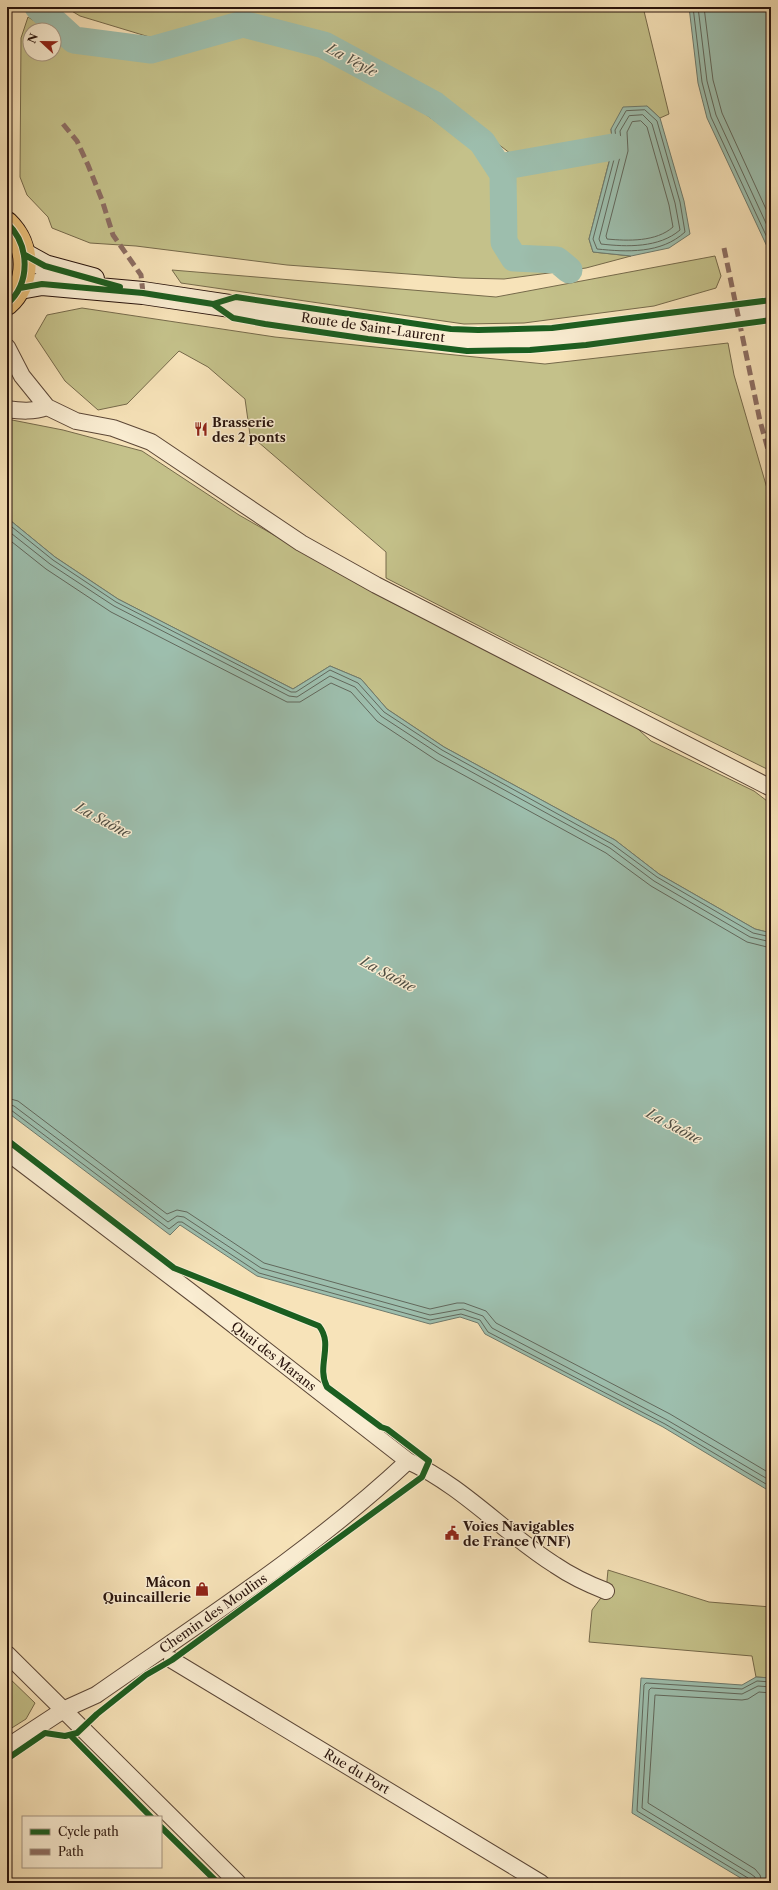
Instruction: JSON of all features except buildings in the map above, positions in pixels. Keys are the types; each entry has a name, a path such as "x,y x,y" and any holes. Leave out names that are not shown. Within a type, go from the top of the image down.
{"main road":[{"path":"7,223 20,241 25,255 25,270 13,296"},
{"name":"Route de Saint-Laurent","path":"25,255 45,266 143,293"},
{"name":"Route de Saint-Laurent","path":"13,296 42,284 143,293 456,340 532,339 771,310"}],"street":[{"path":"7,347 22,376 47,407 76,421 113,428 151,442 301,543 376,585 771,788"},
{"path":"15,410 39,410 47,407"},
{"name":"Quai des Marans","path":"7,1152 195,1294 408,1461 432,1472 553,1565 579,1580 606,1591"},
{"name":"Chemin des Moulins","path":"7,1748 65,1709 96,1695 290,1559 386,1482 408,1461"},
{"path":"7,1654 65,1709 238,1883"},
{"name":"Rue du Port","path":"172,1660 541,1883"}],"shaded area":[{"path":"65,7 643,7 669,114 660,118 647,106 611,129 612,140 511,154 425,87 328,37 242,14 156,39 80,16"},
{"path":"28,17 36,22 26,22"},
{"path":"242,34 320,53 375,78 474,149 491,176 515,176 610,158 589,239 593,252 631,256 586,268 504,279 462,278 287,265 136,246 90,243 52,228 48,217 27,195 20,177 22,35 22,62 62,62 62,38 72,44 152,56"},
{"path":"715,256 721,276 716,288 654,306 524,323 464,324 181,283 172,270 496,297"},
{"path":"82,308 275,337 545,364 728,343 734,375 771,502 771,771 514,644 386,578 386,552 250,435 245,399 208,367 179,351 127,404 98,410 65,381 35,336 47,315"},
{"path":"7,419 63,430 142,451 239,515 391,602 628,720 651,741 754,791 771,804 771,933 755,929 659,874 615,840 444,747 387,709 361,679 330,666 293,689 118,599 55,557 11,521 7,503"},
{"path":"608,1570 709,1602 771,1607 771,1678 756,1677 752,1656 589,1642 592,1610 606,1591"},
{"path":"7,1676 35,1703 26,1719 7,1731"}],"water":[{"path":"689,7 771,7 771,255 707,118 698,83"},
{"path":"647,106 660,118 684,201 690,234 669,248 631,256 593,252 589,239 613,147 611,129 623,107"},
{"name":"La Saône","path":"7,503 11,521 55,557 118,599 293,689 330,666 361,679 387,709 444,747 615,840 659,874 755,929 771,933 771,1492 663,1427 485,1334 478,1323 460,1317 430,1324 257,1276 180,1225 170,1235 7,1112"},
{"path":"756,1677 771,1678 771,1883 749,1883 632,1813 641,1678 742,1685"}],"waterway":[{"name":"La Veyle","path":"38,7 74,40 151,50 243,24 324,45 435,105 482,142 503,174 504,242 514,258 557,260 569,270"},
{"path":"499,167 613,147"}],"marked path":[{"path":"63,124 77,141 88,165 102,200 113,235 141,275 143,293"},
{"path":"724,248 760,421 771,460"}],"cycle path":[{"path":"7,223 15,232 20,242 25,264 24,275 20,286 15,295 7,304"},
{"path":"25,255 45,266 120,287"},
{"path":"20,288 42,284 143,293 213,304 233,318 265,324 368,339 467,351 530,350 586,345 771,320"},
{"path":"213,304 236,297 451,329 478,330 552,328 771,300"},
{"path":"7,1140 174,1268 319,1326 325,1341 323,1371 327,1387 381,1427 387,1429 429,1461 422,1477 172,1660 146,1675 97,1714 77,1733 65,1736 45,1733 7,1759"},
{"path":"71,1736 150,1816"},
{"path":"162,1828 218,1883"}],"place":[{"name":"Brasserie des 2 ponts","path":"201,429"},
{"name":"Voies Navigables de France (VNF)","path":"452,1533"},
{"name":"Mâcon Quincaillerie","path":"202,1589"}]}
